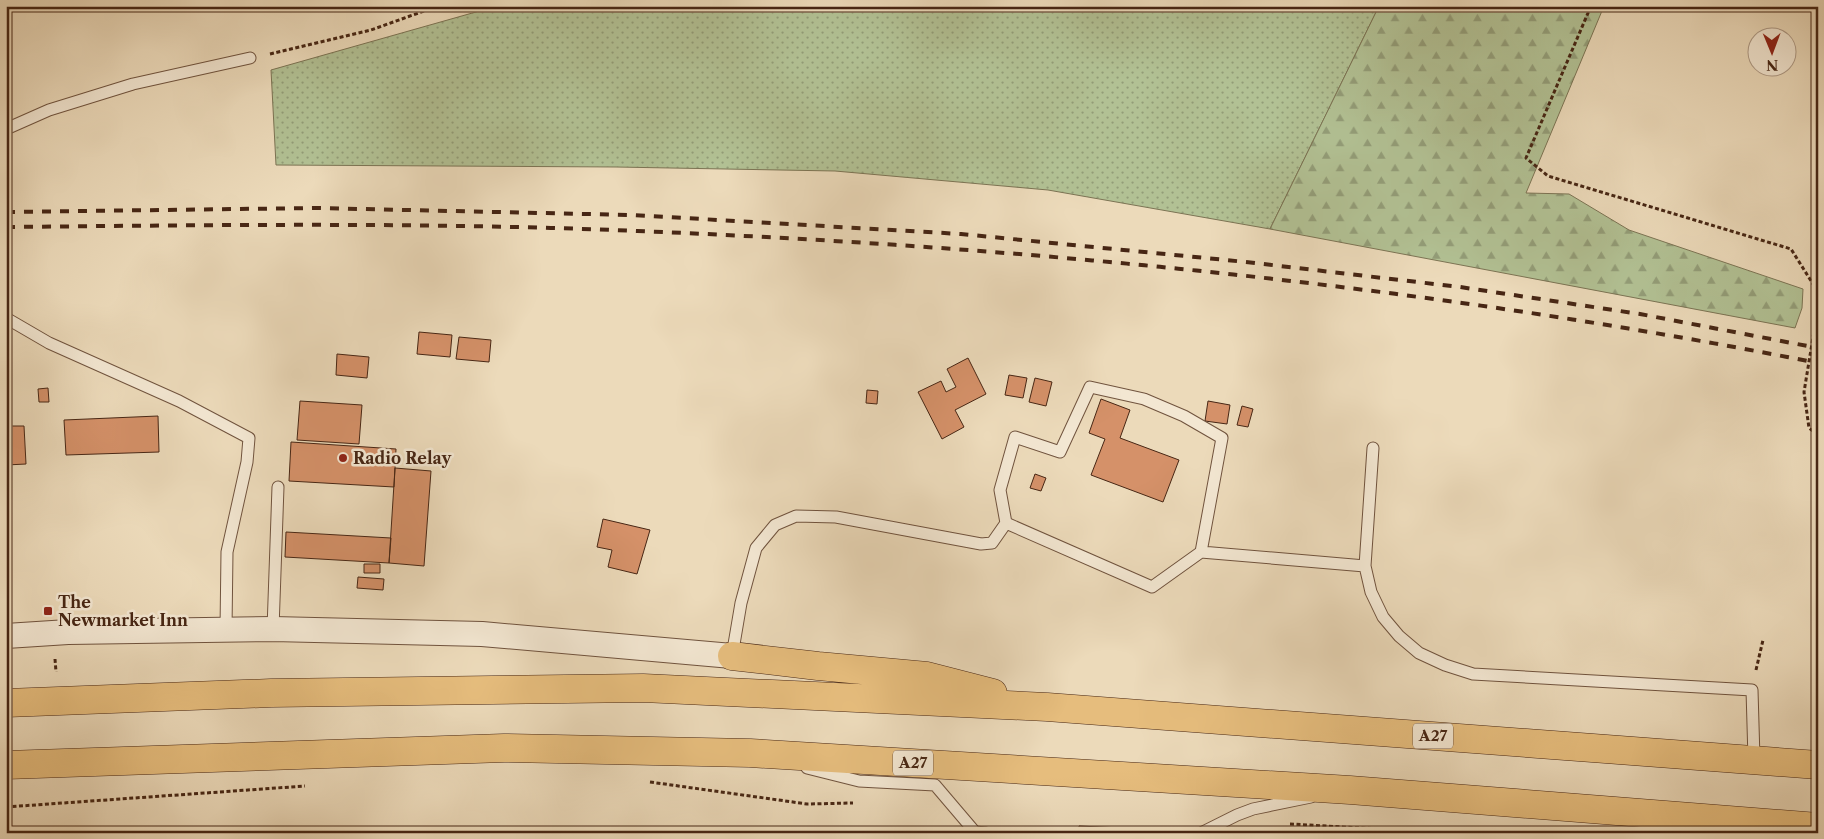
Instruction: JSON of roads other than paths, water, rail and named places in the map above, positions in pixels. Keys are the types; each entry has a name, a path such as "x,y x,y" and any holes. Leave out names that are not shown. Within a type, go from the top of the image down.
{"highway":[{"name":"A27","path":"732,656 927,676 1048,707"},
{"name":"A27","path":"6,703 271,693 644,688 1048,707 1818,765"},
{"name":"A27","path":"6,765 504,748 750,753 1350,790 1818,828"}],"street":[{"path":"6,636 68,632 273,629 482,634 732,656"}],"lane":[{"path":"6,129 49,110 134,84 250,58"},
{"path":"6,318 49,343 179,401 248,438 247,462 227,552 226,630"},
{"path":"732,656 741,603 756,548 775,525 796,516 836,517 981,544 992,543 1006,523 1000,490 1015,437 1060,452 1090,387 1144,399 1184,416 1222,438 1201,552"},
{"path":"1373,448 1365,566 1370,592 1383,617 1399,636 1419,653 1445,665 1473,674 1752,690 1754,759"},
{"path":"273,629 278,487"},
{"path":"1006,523 1152,587 1201,552 1365,566"},
{"path":"750,753 858,781 935,785 975,832 986,833"},
{"path":"1201,833 1253,809 1350,790"}],"railway":[{"path":"6,212 316,208 632,215 961,234 1246,262 1460,287 1640,314 1818,348"},
{"path":"6,227 322,225 558,228 785,238 1082,259 1230,274 1525,312 1672,336 1818,363"}],"place":[{"name":"Radio Relay","path":"343,458"},
{"name":"The Newmarket Inn","path":"48,611"}]}
